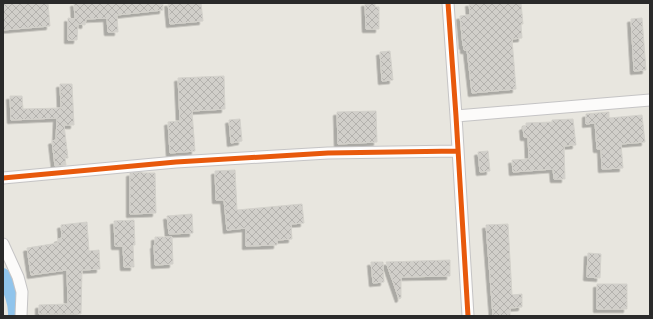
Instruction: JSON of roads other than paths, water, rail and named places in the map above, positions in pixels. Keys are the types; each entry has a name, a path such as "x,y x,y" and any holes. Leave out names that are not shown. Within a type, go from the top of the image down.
{"street":[{"path":"448,3 468,316"},
{"path":"456,116 650,100"},
{"path":"3,178 176,162 328,153 458,151"},
{"path":"3,244 18,277 22,292 21,316"}],"waterway":[{"path":"3,275 13,300 15,316"}]}
